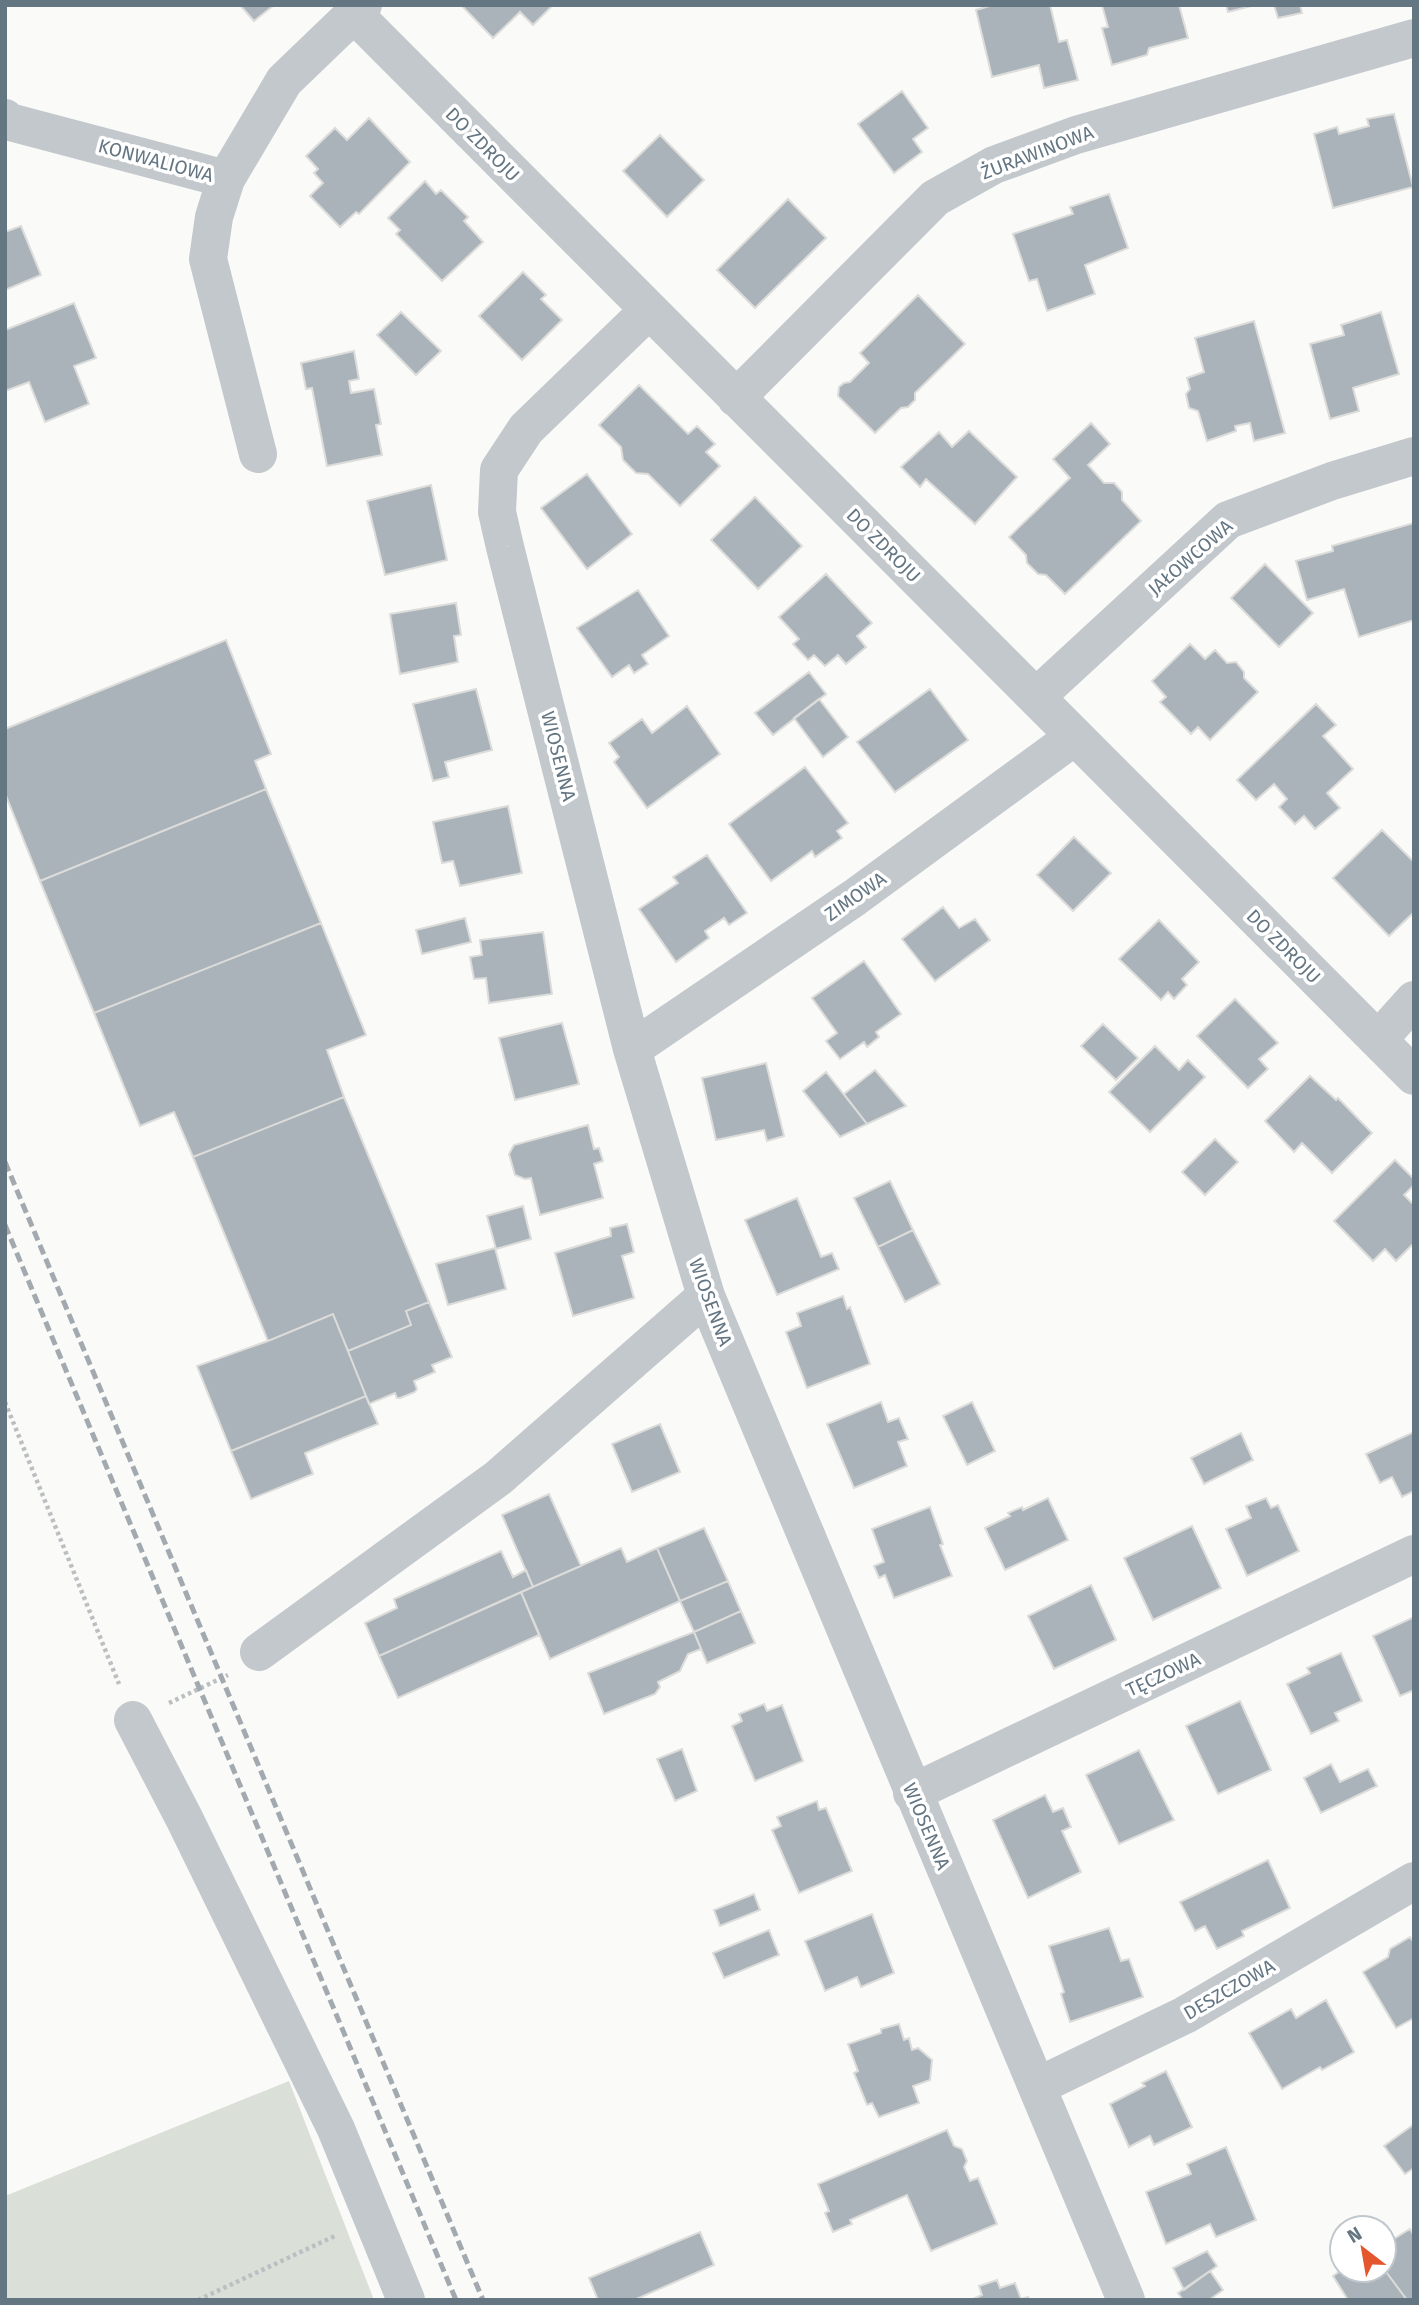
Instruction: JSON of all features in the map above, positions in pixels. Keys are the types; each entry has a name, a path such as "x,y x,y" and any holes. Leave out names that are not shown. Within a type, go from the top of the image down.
{"street":[{"name":"KONWALIOWA","path":"5,118 6,121 226,179 284,81 358,10"},
{"name":"DO ZDROJU","path":"358,10 736,398 1414,1076"},
{"name":"ŻURAWINOWA","path":"736,398 935,198 994,164 1076,135 1414,38"},
{"path":"226,179 214,217 208,259 258,454"},
{"name":"WIOSENNA","path":"649,310 526,429 499,470 497,512 632,1049 706,1296 1126,2300"},
{"name":"JAŁOWCOWA","path":"1036,696 1228,520 1332,481 1414,456"},
{"name":"ZIMOWA","path":"632,1049 854,898 1074,737"},
{"path":"1378,1040 1414,1000"},
{"path":"260,1652 498,1478 706,1296"},
{"name":"TĘCZOWA","path":"912,1793 1414,1554"},
{"path":"133,1720 184,1818 336,2129 406,2300"},
{"name":"DESZCZOWA","path":"1038,2086 1185,2015 1414,1881"}],"path":[{"path":"5,1402 133,1720 222,1679 260,1652"},
{"path":"201,2299 373,2219"}],"shaded area":[{"path":"289,2081 374,2300 5,2300 5,2196"}],"building":[{"path":"240,5 274,5 254,21"},
{"path":"553,5 533,25 520,12 493,38 463,7"},
{"path":"993,5 1050,5 1059,42 1067,40 1078,80 1044,88 1039,65 992,77 976,10"},
{"path":"1102,5 1179,5 1188,38 1149,48 1147,55 1112,65 1102,28 1108,27"},
{"path":"1226,5 1255,5 1228,12"},
{"path":"1274,5 1300,5 1302,13 1278,18"},
{"path":"902,91 928,128 913,139 922,152 894,173 858,124"},
{"path":"1394,114 1413,187 1333,208 1314,134 1337,127 1339,134 1369,126 1367,119"},
{"path":"369,118 410,162 359,214 356,212 340,227 310,196 323,183 314,173 318,169 306,156 335,128 347,140"},
{"path":"660,135 704,180 667,217 623,171"},
{"path":"425,181 436,194 441,190 468,217 464,221 483,242 442,281 396,234 400,230 388,218"},
{"path":"1109,194 1128,248 1085,265 1095,294 1047,311 1037,279 1029,281 1013,234 1073,214 1070,207"},
{"path":"788,199 826,238 755,308 717,270"},
{"path":"21,226 41,275 5,290 5,232"},
{"path":"523,272 546,295 541,299 562,320 522,360 479,316"},
{"path":"918,295 965,344 915,393 915,400 908,407 901,408 875,433 838,396 839,387 850,382 869,363 860,353"},
{"path":"74,303 96,358 74,366 89,404 45,422 29,382 5,391 5,330"},
{"path":"401,312 441,351 416,375 377,335"},
{"path":"1381,312 1399,374 1353,388 1359,411 1330,419 1310,344 1344,335 1341,325"},
{"path":"1254,321 1285,433 1254,441 1250,423 1235,426 1236,431 1207,441 1198,411 1189,408 1186,394 1190,389 1187,378 1204,372 1195,338"},
{"path":"354,351 359,379 349,381 351,393 374,389 381,424 376,425 382,455 327,466 312,388 306,389 301,363"},
{"path":"639,385 688,434 697,426 715,444 706,452 720,466 680,506 648,474 636,473 623,460 621,447 599,425"},
{"path":"1091,423 1110,444 1088,465 1104,483 1114,483 1122,492 1122,500 1141,521 1065,594 1046,575 1038,574 1027,563 1026,555 1009,537 1070,478 1053,459"},
{"path":"969,431 1017,477 975,524 926,479 920,487 901,467 939,432 952,447"},
{"path":"587,474 632,534 587,569 541,508"},
{"path":"431,485 447,560 385,575 367,501"},
{"path":"755,497 802,546 758,589 711,540"},
{"path":"1414,523 1414,620 1359,637 1344,589 1307,600 1296,561 1333,551 1332,546"},
{"path":"1265,564 1313,613 1279,647 1231,598"},
{"path":"826,574 872,623 857,636 866,647 846,664 838,655 825,666 814,655 808,660 793,644 799,639 779,617"},
{"path":"638,590 669,636 642,655 648,664 634,673 629,665 612,677 577,628"},
{"path":"456,603 461,635 454,636 458,662 400,674 390,614"},
{"path":"226,640 271,754 255,761 266,789 40,881 5,793 5,729"},
{"path":"1190,644 1205,659 1215,650 1227,663 1236,662 1244,672 1244,678 1258,692 1210,740 1198,727 1191,734 1160,702 1166,697 1152,681"},
{"path":"809,672 826,694 773,735 755,713"},
{"path":"476,689 492,750 445,762 449,777 433,781 413,704"},
{"path":"930,689 968,740 895,792 857,742"},
{"path":"819,699 848,737 823,757 794,718"},
{"path":"1316,704 1336,725 1323,736 1353,769 1327,793 1340,808 1315,829 1304,816 1295,824 1279,807 1287,799 1274,784 1256,800 1237,780"},
{"path":"687,706 720,754 647,808 614,762 619,757 609,743 642,719 652,733"},
{"path":"805,767 848,823 837,831 842,838 815,857 812,851 771,881 729,824"},
{"path":"266,789 321,923 94,1013 40,881"},
{"path":"508,806 522,873 460,886 453,861 442,863 433,822"},
{"path":"1382,830 1414,862 1414,912 1389,936 1333,878"},
{"path":"1074,837 1111,873 1073,911 1037,875"},
{"path":"707,855 747,913 729,925 724,918 705,931 709,938 676,962 639,909 678,883 673,877"},
{"path":"943,907 959,928 975,919 990,940 935,981 902,939"},
{"path":"465,918 471,942 422,954 416,930"},
{"path":"1159,920 1199,962 1182,979 1187,985 1174,999 1168,992 1161,1000 1119,959"},
{"path":"321,923 366,1035 327,1050 344,1097 193,1157 174,1112 140,1126 94,1013"},
{"path":"543,932 552,994 489,1003 486,978 474,979 470,957 482,955 480,940"},
{"path":"864,961 901,1014 876,1032 879,1037 867,1047 864,1042 840,1059 826,1041 837,1033 812,998"},
{"path":"1235,999 1278,1043 1259,1059 1268,1069 1248,1088 1197,1036"},
{"path":"562,1023 579,1084 515,1100 499,1038"},
{"path":"1103,1024 1138,1058 1116,1080 1081,1046"},
{"path":"1155,1046 1179,1070 1188,1060 1205,1077 1150,1132 1109,1092"},
{"path":"766,1063 784,1136 767,1141 764,1130 716,1140 702,1078"},
{"path":"875,1070 906,1106 867,1124 844,1094"},
{"path":"826,1072 867,1124 840,1137 803,1091"},
{"path":"1310,1076 1336,1100 1338,1098 1372,1133 1332,1173 1302,1143 1294,1152 1265,1121"},
{"path":"344,1097 429,1302 406,1311 411,1325 348,1351 333,1314 268,1341 193,1157"},
{"path":"588,1125 594,1149 599,1148 603,1161 594,1164 603,1198 540,1215 531,1178 515,1175 509,1154 514,1145"},
{"path":"1215,1139 1238,1162 1205,1195 1182,1172"},
{"path":"1395,1160 1414,1179 1414,1185 1404,1195 1414,1205 1414,1243 1396,1261 1385,1249 1373,1261 1334,1221"},
{"path":"890,1181 913,1230 878,1247 854,1198"},
{"path":"797,1198 821,1257 832,1253 839,1269 777,1295 745,1220"},
{"path":"523,1206 531,1239 496,1249 487,1216"},
{"path":"627,1224 634,1252 622,1256 634,1298 573,1316 555,1253 611,1236 610,1228"},
{"path":"913,1230 940,1284 905,1302 878,1247"},
{"path":"495,1248 506,1289 448,1305 436,1264"},
{"path":"843,1296 847,1309 850,1307 870,1364 807,1388 786,1332 801,1326 797,1313"},
{"path":"429,1302 452,1357 432,1365 435,1372 414,1381 417,1389 415,1392 400,1398 397,1398 395,1393 369,1404 348,1351 411,1325 406,1311"},
{"path":"333,1314 366,1396 231,1451 197,1366"},
{"path":"366,1396 378,1424 305,1453 313,1474 251,1499 231,1451"},
{"path":"881,1402 888,1422 899,1418 908,1439 898,1442 907,1466 854,1488 827,1424"},
{"path":"972,1402 995,1451 967,1465 943,1416"},
{"path":"660,1424 680,1472 632,1492 612,1444"},
{"path":"1414,1432 1414,1491 1402,1497 1392,1477 1380,1483 1366,1454"},
{"path":"1241,1433 1253,1460 1204,1484 1191,1458"},
{"path":"549,1494 581,1566 533,1587 502,1515"},
{"path":"1048,1498 1068,1540 1005,1570 985,1528 1010,1516 1008,1513 1022,1507 1023,1510"},
{"path":"1266,1498 1271,1508 1278,1505 1299,1551 1247,1576 1226,1529 1251,1518 1246,1506"},
{"path":"930,1507 952,1576 894,1598 885,1575 879,1578 874,1566 884,1562 872,1529"},
{"path":"1192,1526 1221,1588 1153,1620 1124,1558"},
{"path":"704,1528 728,1581 680,1601 657,1548"},
{"path":"621,1548 627,1562 657,1548 680,1601 550,1659 521,1592"},
{"path":"501,1551 513,1577 526,1570 533,1587 379,1656 365,1623 397,1608 394,1599"},
{"path":"728,1581 741,1611 694,1632 680,1601"},
{"path":"1091,1585 1116,1640 1054,1669 1028,1616"},
{"path":"521,1592 539,1635 398,1698 379,1656"},
{"path":"741,1611 755,1643 707,1663 694,1632"},
{"path":"1414,1617 1414,1690 1400,1696 1373,1636"},
{"path":"694,1632 701,1649 688,1654 680,1671 658,1682 660,1687 655,1694 604,1714 588,1673"},
{"path":"1341,1653 1362,1701 1335,1713 1339,1721 1311,1734 1287,1684 1310,1673 1307,1668"},
{"path":"1240,1701 1271,1770 1218,1794 1186,1726"},
{"path":"764,1704 767,1711 782,1705 803,1761 755,1781 732,1726 742,1721 739,1714"},
{"path":"682,1749 697,1791 675,1801 657,1759"},
{"path":"1139,1750 1174,1820 1119,1844 1086,1775"},
{"path":"1331,1764 1340,1782 1368,1769 1377,1786 1321,1813 1304,1778"},
{"path":"1045,1795 1053,1812 1063,1808 1071,1827 1062,1831 1081,1872 1028,1898 993,1820"},
{"path":"817,1801 819,1810 826,1808 852,1871 799,1893 772,1830 781,1826 777,1817"},
{"path":"1268,1860 1290,1908 1242,1931 1244,1936 1217,1949 1205,1926 1195,1931 1180,1902"},
{"path":"754,1894 760,1910 720,1926 714,1910"},
{"path":"872,1914 894,1973 861,1987 857,1977 825,1991 805,1941"},
{"path":"1109,1928 1121,1961 1129,1959 1143,1997 1070,2022 1061,1994 1064,1992 1049,1946"},
{"path":"769,1930 779,1955 724,1978 713,1953"},
{"path":"1410,1937 1414,1943 1414,2018 1396,2028 1363,1972 1388,1957 1390,1949"},
{"path":"1326,2000 1354,2052 1322,2070 1320,2067 1282,2089 1249,2033 1291,2009 1296,2018"},
{"path":"899,2024 904,2040 909,2038 912,2050 918,2048 932,2060 930,2080 913,2086 919,2103 879,2117 872,2103 867,2105 854,2073 858,2071 848,2044"},
{"path":"1166,2071 1192,2127 1154,2145 1150,2136 1129,2147 1110,2104 1145,2086 1142,2083"},
{"path":"1413,2125 1414,2168 1405,2174 1384,2146"},
{"path":"947,2130 954,2146 962,2149 967,2161 964,2167 970,2181 978,2178 997,2224 931,2251 907,2195 850,2220 852,2224 833,2232 825,2213 829,2211 818,2184"},
{"path":"1226,2147 1256,2220 1216,2237 1210,2224 1166,2244 1146,2192 1191,2174 1187,2164"},
{"path":"1410,2229 1414,2236 1414,2300 1407,2300 1395,2284 1398,2284 1398,2236"},
{"path":"700,2232 714,2265 634,2300 598,2300 589,2278"},
{"path":"1207,2251 1217,2266 1184,2290 1173,2268"},
{"path":"1210,2271 1223,2290 1209,2300 1183,2300 1178,2293"},
{"path":"997,2280 1000,2288 1015,2283 1021,2299 1028,2297 1030,2300 971,2300 982,2295 979,2286"},
{"path":"1338,2284 1395,2284 1407,2300 1348,2300"}],"railway":[{"path":"5,1162 483,2300"},
{"path":"5,1225 456,2300"}]}
